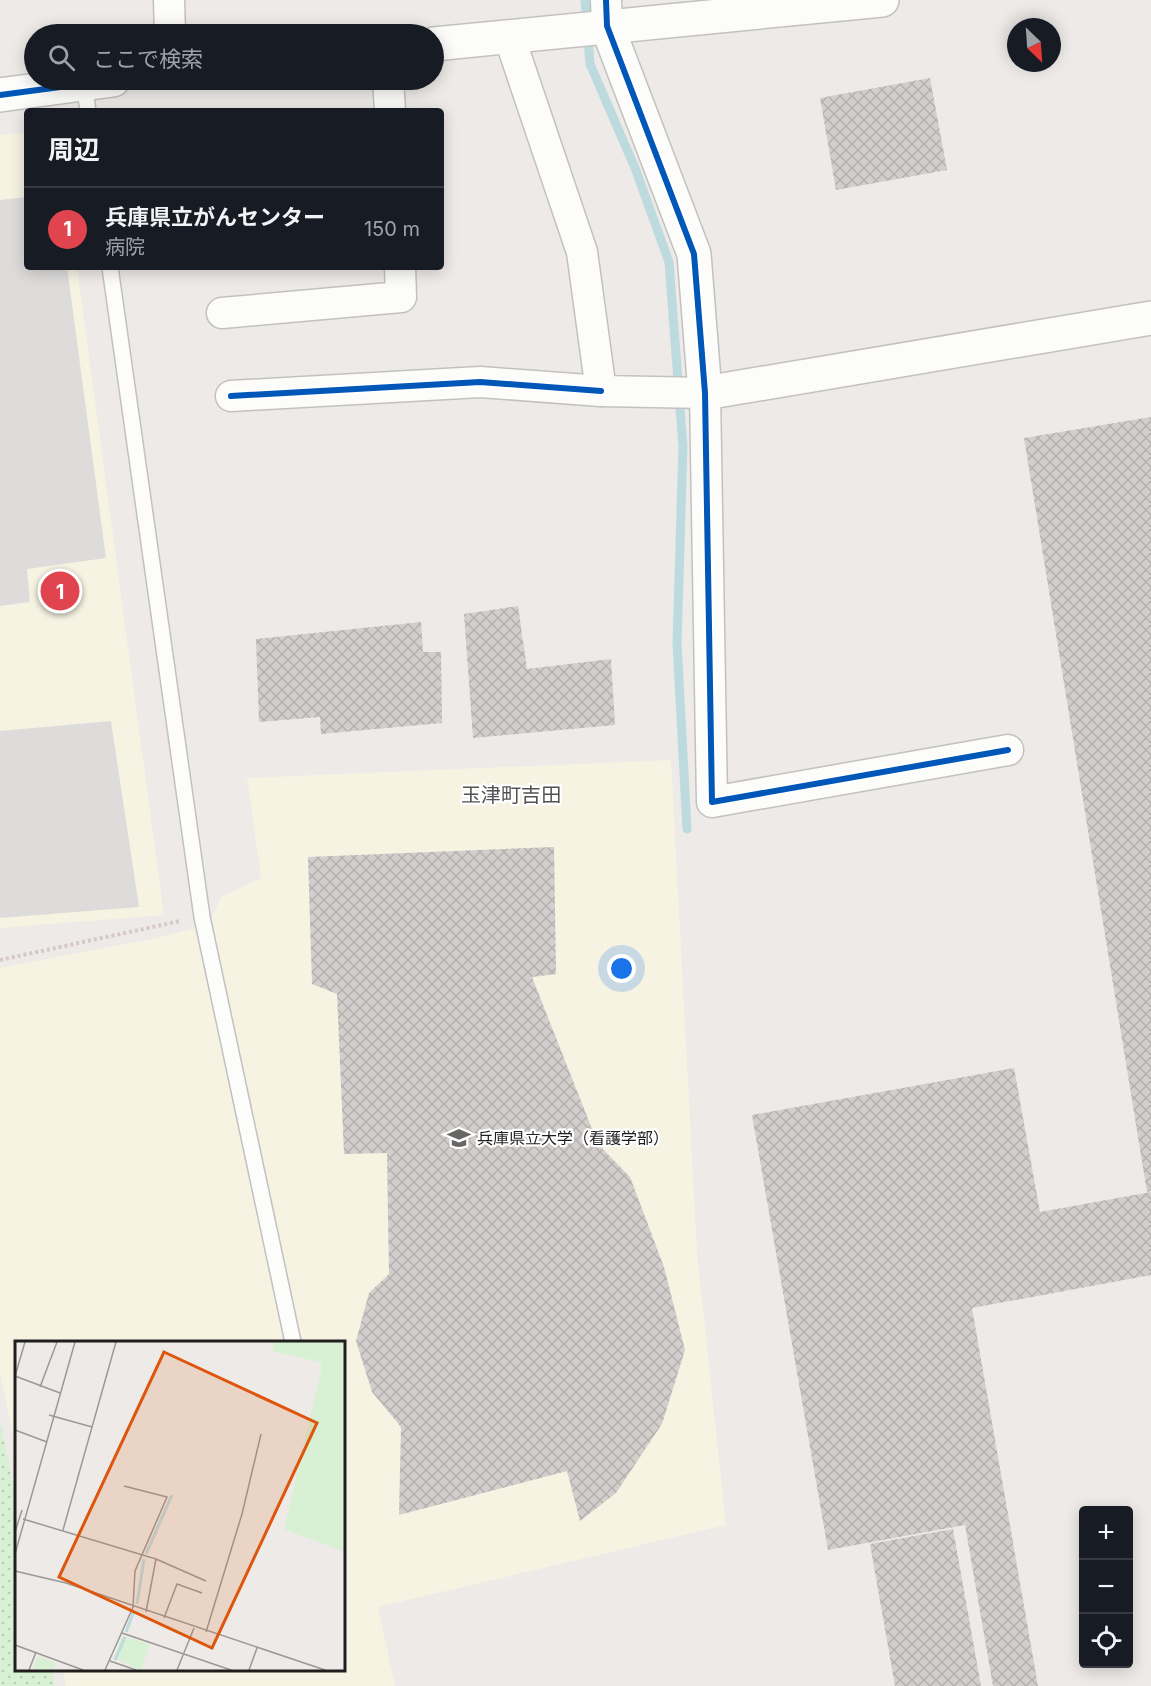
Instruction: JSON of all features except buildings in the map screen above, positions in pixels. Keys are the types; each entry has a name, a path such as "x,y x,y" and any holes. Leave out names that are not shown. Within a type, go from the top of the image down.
{"street":[{"path":"169,0 170,24"},
{"path":"444,43 509,36 606,13 882,0"},
{"path":"606,13 694,254 705,393 712,802 1008,750"},
{"path":"509,36 582,252 601,391"},
{"path":"389,90 390,108"},
{"path":"0,94 95,91"},
{"path":"222,313 401,297 400,270"},
{"path":"231,396 480,382 601,391 705,393 1151,318"}],"lane":[{"path":"110,270 202,917 293,1341"}],"path":[{"path":"0,960 202,917"}],"shaded area":[{"path":"24,132 24,270 77,270 164,915 0,928 0,135"},
{"path":"24,197 24,270 67,270 106,558 27,569 30,602 0,606 0,200"},
{"path":"111,721 139,907 0,918 0,731"},
{"path":"671,760 697,1252 726,1525 378,1607 395,1686 66,1686 63,1671 345,1671 345,1341 15,1341 15,1445 0,1372 0,968 151,939 209,925 221,897 261,878 247,778"}],"green space":[{"path":"0,1420 15,1494 15,1671 52,1671 55,1686 0,1686"}],"waterway":[{"path":"585,0 590,64 635,168 669,262 683,447 677,643 687,829"}],"cycle path":[{"path":"606,0 607,26 694,254 705,393 712,802 1008,750"},
{"path":"0,95 38,90"},
{"path":"231,396 480,382 601,391"}],"place":[{"name":"兵庫県立がんセンター","path":"60,591"},
{"name":"兵庫県立大学（看護学部）","path":"459,1138"}],"district":[{"name":"玉津町吉田","path":"511,795"}]}
